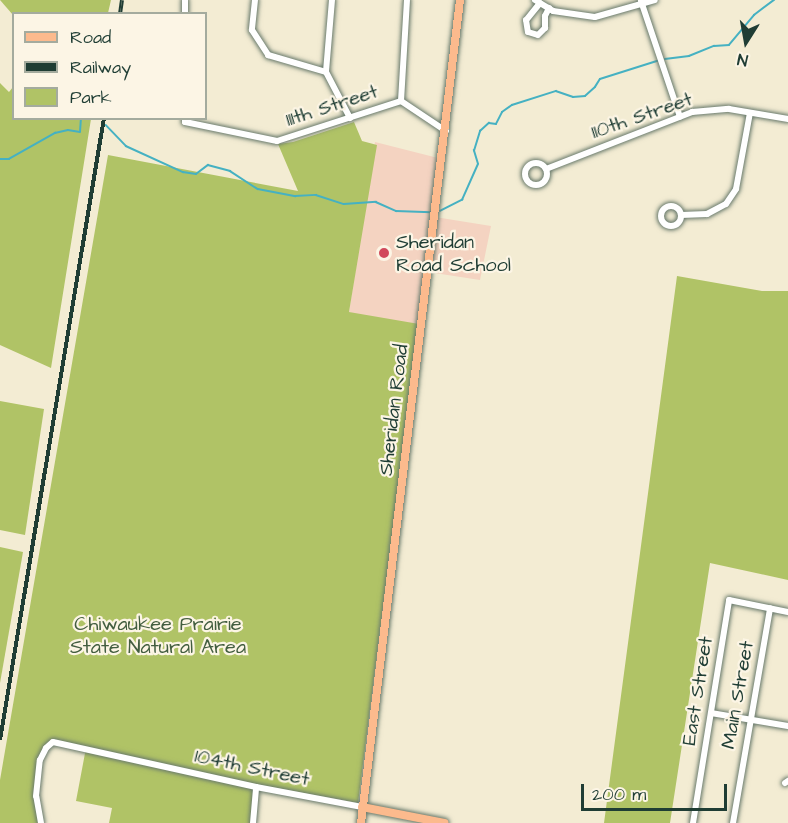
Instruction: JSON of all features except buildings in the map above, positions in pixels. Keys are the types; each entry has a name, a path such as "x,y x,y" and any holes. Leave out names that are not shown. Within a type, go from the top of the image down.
{"main road":[{"name":"Sheridan Road","path":"361,823 460,0"},
{"name":"104th Street","path":"362,807 444,823"}],"street":[{"path":"255,0 252,30 268,55 326,72"},
{"path":"332,0 326,72 350,118"},
{"path":"401,101 407,0"},
{"path":"549,8 544,16 545,28 538,35 528,32 526,20 537,2 549,8 596,17 641,2 655,0"},
{"path":"641,2 680,117"},
{"name":"111th Street","path":"185,120 277,141 401,101 446,131"},
{"name":"110th Street","path":"546,169 692,112 729,110 788,119"},
{"path":"681,215 707,214 726,204 736,189 750,113"},
{"name":"East Street","path":"693,823 729,600 770,608"},
{"path":"770,608 788,612"},
{"name":"Main Street","path":"733,823 770,608"},
{"path":"711,713 788,726"},
{"name":"104th Street","path":"41,823 36,796 40,760 46,748 54,742 256,787 362,807"},
{"path":"253,823 256,787"}],"shaded area":[{"path":"375,142 442,159 435,217 491,226 480,280 428,272 420,338 349,312"}],"green space":[{"path":"0,0 111,0 108,12 12,12 12,14"},
{"path":"0,83 9,92 12,88 12,120 91,120 51,368 0,345"},
{"path":"354,122 362,141 377,145 349,312 419,324 358,803 254,784 251,823 109,823 112,808 76,801 86,748 60,742 44,747 34,799 39,823 0,823 0,780 108,155 298,191 278,144 293,142"},
{"path":"677,276 762,291 788,291 788,580 710,563 670,823 604,823"},
{"path":"0,401 44,409 25,535 0,530"},
{"name":"Chiwaukee Prairie State Natural Area","path":"0,547 23,552 0,683"}],"waterway":[{"path":"665,59 689,56 714,46 729,45 754,15 774,0"},
{"path":"440,211 462,200 478,164 474,151 480,131 489,123 496,124 502,112 512,105 556,91 573,97 585,96 600,79 657,61"},
{"path":"0,159 9,159 55,133 68,130 80,132 81,120"},
{"path":"106,125 126,146 183,172 196,174 208,165 230,171 258,189 295,196 316,195 344,204 376,202 396,211 431,212"}],"railway":[{"path":"120,12 122,0"},
{"path":"0,740 104,120"}],"place":[{"name":"Sheridan Road School","path":"384,253"}]}
